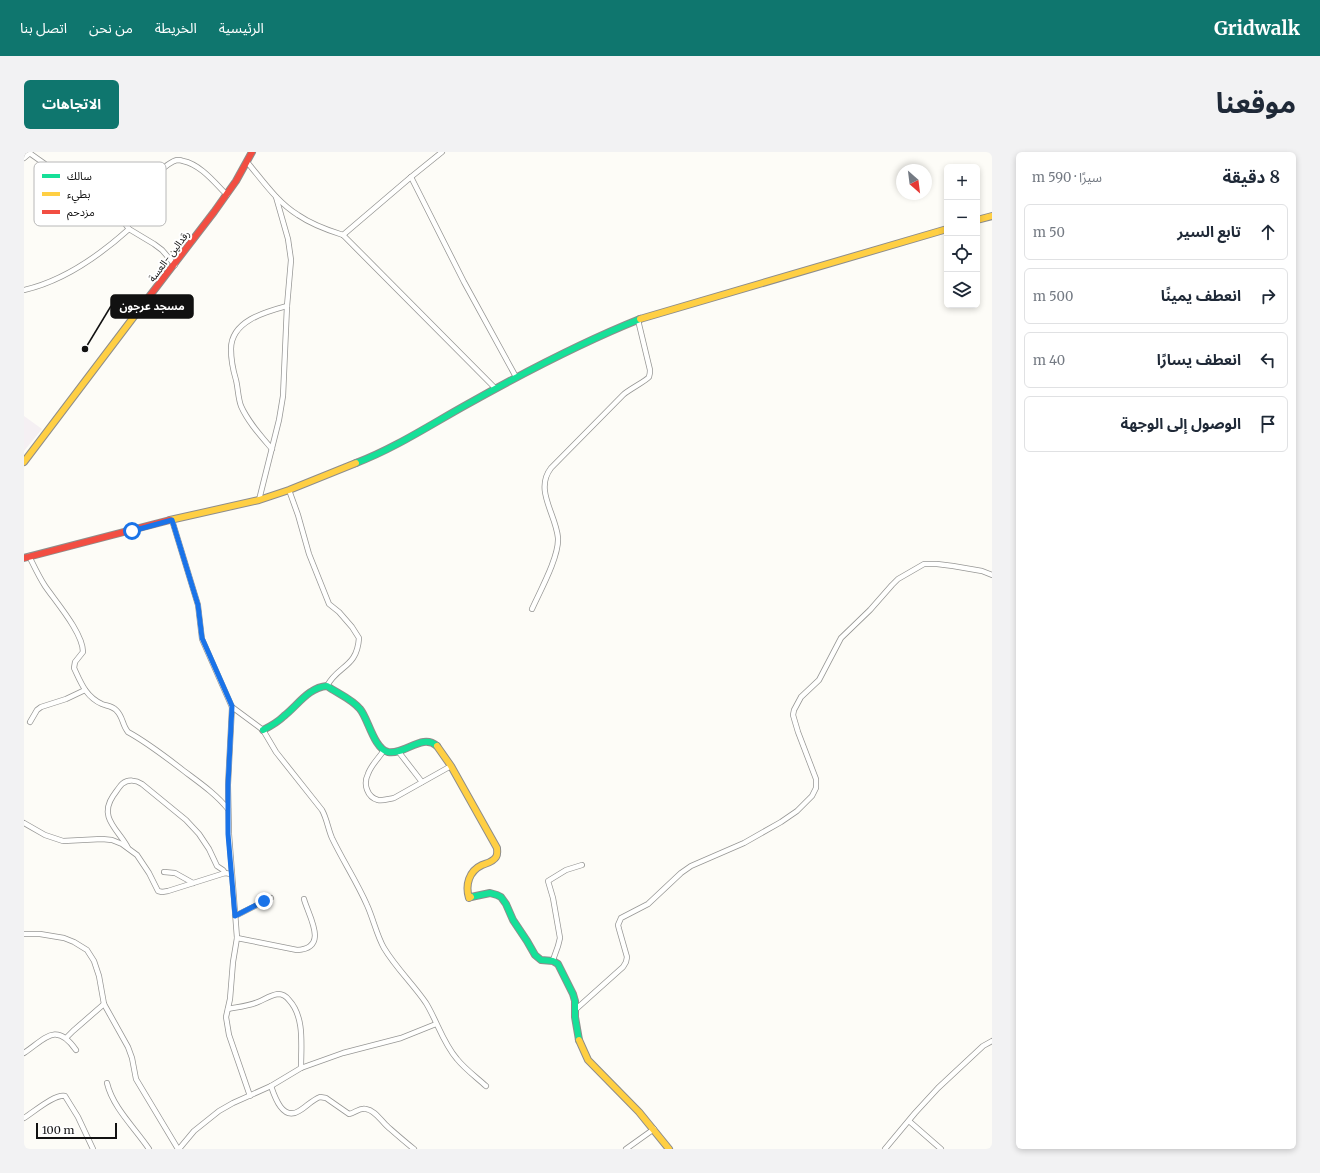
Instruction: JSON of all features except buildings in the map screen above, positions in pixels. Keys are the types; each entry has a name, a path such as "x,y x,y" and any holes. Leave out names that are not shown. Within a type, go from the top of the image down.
{"street":[{"name":"رقدالين -العسة","path":"24,462 227,195 252,152"},
{"path":"343,235 442,152"},
{"path":"24,158 29,153 42,162"},
{"path":"166,166 177,160 184,161 197,168 227,195"},
{"path":"247,162 275,196 298,215 327,230 343,235 495,388"},
{"path":"411,177 464,282 516,377"},
{"path":"259,500 279,420 283,396 290,247 275,196"},
{"path":"980,219 992,216"},
{"path":"127,226 162,250 175,265"},
{"path":"24,290 60,278 76,269 112,245 129,229"},
{"path":"228,809 221,800 203,785 163,755 128,732 125,729 120,714 114,708 93,699 88,695 74,665 83,652 81,641 61,606 45,586 26,557 172,520 259,500 288,490 338,471 402,441 495,388 615,329 638,320 944,230"},
{"path":"272,448 258,432 241,406 230,348 234,336 251,318 287,306"},
{"path":"532,609 554,559 558,538 544,489 546,477 551,468 623,395 647,379 649,376 650,370 638,320"},
{"path":"288,490 298,515 308,554 329,604 339,612 359,638 356,652 352,660 331,679 327,686"},
{"path":"172,520 198,605 202,638 232,706 228,809 231,874 237,938 233,962 230,999 226,1017 229,1035 250,1096"},
{"path":"575,1010 626,962 627,957 618,925 621,918 648,904 681,873 691,866 744,842 781,822 797,811 812,796 816,788 816,779 798,732 793,715 794,710 801,697 819,680 838,642 845,633 870,610 898,579 924,564 953,566 992,575"},
{"path":"263,730 279,720 319,686 327,686 356,705 361,710 374,739 384,750 388,752 398,751 422,742 434,742 443,752 495,842 498,853 491,862 477,868 472,873 467,883 467,894 469,898 485,893 494,893 501,897 506,903 514,921 536,958 545,961 556,961 575,1001 575,1025 578,1039 588,1060 654,1129 669,1149"},
{"path":"30,722 37,710 41,707 66,699 85,690"},
{"path":"232,706 263,730 276,752 322,810 332,837 344,862 364,897 383,946 430,1010 436,1024 457,1058 486,1086"},
{"path":"384,750 367,776 366,787 370,795 376,799 388,799 400,795 451,766"},
{"path":"398,751 422,782"},
{"path":"128,848 125,841 112,824 107,807 121,785 131,780 142,784 186,820 203,840 217,866 225,873"},
{"path":"24,823 45,835 60,841 102,838 112,840 128,848 137,855 145,866 158,890 162,892 225,873 231,874"},
{"path":"553,960 560,938 553,898 548,881 566,870 582,865"},
{"path":"164,872 175,873 193,883"},
{"path":"235,916 271,898"},
{"path":"237,938 293,949 302,950 307,948 315,939 314,929 304,898"},
{"path":"24,934 40,934 64,938 87,950 94,961 99,976 104,1004 128,1047 132,1058 136,1079 178,1149 194,1131 233,1103 272,1086 301,1068 342,1053 401,1038 436,1024"},
{"path":"228,1009 257,1002 278,994 282,994 288,998 294,1007 299,1020 301,1068"},
{"path":"66,1038 104,1004"},
{"path":"24,1053 47,1037 54,1034 58,1034 66,1038 76,1050"},
{"path":"885,1149 938,1088 983,1046 992,1041"},
{"path":"107,1083 112,1098 119,1109 149,1149"},
{"path":"272,1086 274,1095 286,1113 291,1114 298,1112 320,1097 326,1098 349,1114 366,1108 371,1110 414,1149"},
{"path":"24,1118 54,1099 62,1095 65,1096 78,1117 93,1149"},
{"path":"909,1121 940,1149"},
{"path":"626,1149 654,1129"}],"shaded area":[{"path":"24,416 42,429 24,451"}],"traffic: fast":[{"path":"356,463 398,443 530,370 596,338 640,319"},
{"path":"263,730 289,712 309,693 321,687 327,686 357,705 363,713 375,739 383,750 394,752 425,742 437,746"},
{"path":"471,897 490,893 501,897 513,920 535,955 541,960 553,961 558,964 575,1001 575,1017 579,1040"}],"traffic: slow":[{"path":"980,219 992,216"},
{"path":"640,319 944,230"},
{"path":"24,462 145,302"},
{"path":"170,520 259,500 289,490 356,463"},
{"path":"437,746 451,766 497,848 497,855 495,859 482,865 471,875 468,883 469,898 471,897"},
{"path":"579,1040 588,1060 639,1112 669,1149"}],"traffic: jam":[{"path":"145,302 214,212 236,181 252,152"},
{"path":"24,558 170,520"}],"place":[{"name":"مسجد عرجون","path":"85,349"}],"route":[{"path":"132,531 172,520 198,605 202,638 213,666 232,706 228,785 228,834 235,916 264,901"}]}
